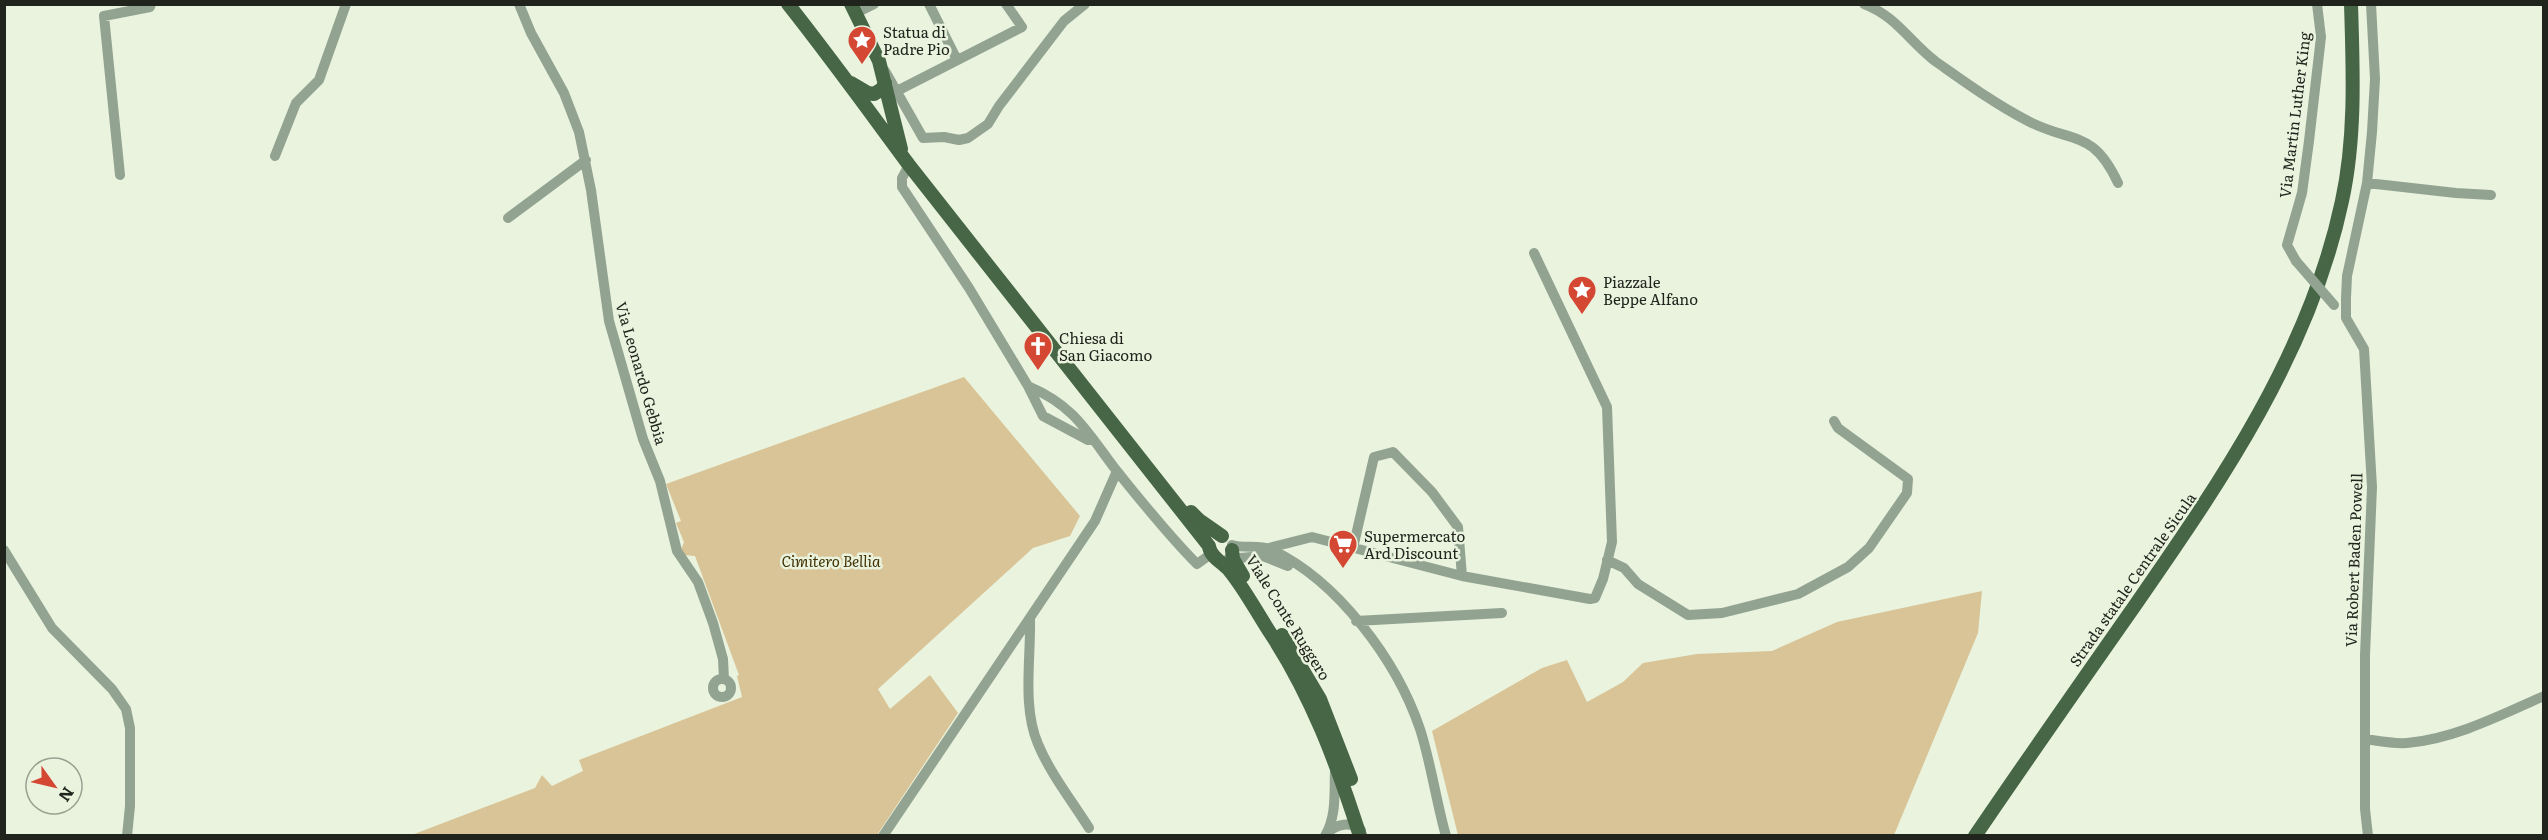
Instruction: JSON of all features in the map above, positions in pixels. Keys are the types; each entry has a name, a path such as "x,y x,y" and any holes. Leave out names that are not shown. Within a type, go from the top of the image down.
{"main road":[{"path":"788,4 849,82 861,104 1149,470 1222,551"},
{"name":"Strada statale Centrale Sicula","path":"1975,836 2228,468 2277,380 2300,330 2324,267 2342,201 2350,144 2353,67 2351,4"},
{"path":"854,9 890,89 893,126 906,162"},
{"path":"849,82 868,93 874,94 890,89"},
{"name":"Viale Conte Ruggero","path":"1222,551 1308,677 1336,740 1369,836"},
{"name":"Viale Conte Ruggero","path":"1222,551 1231,573 1272,635 1307,695 1335,764 1358,833"}],"street":[{"path":"120,175 104,15 150,7 151,4"},
{"path":"275,156 296,103 320,80 346,4"},
{"name":"Via Leonardo Gebbia","path":"519,4 531,33 564,93 579,132 586,160 609,321 643,440 660,481 677,551 698,582 713,623 723,659 724,679"},
{"path":"854,9 874,4"},
{"path":"929,4 957,60"},
{"path":"1006,4 1022,27 957,60 890,89 923,138 944,137 958,140 968,138 988,124 1064,21 1085,4"},
{"path":"1864,4 1881,10 1932,58 1979,92 2029,122 2084,141 2097,150 2107,160 2118,183"},
{"name":"Via Martin Luther King","path":"2296,261 2287,245 2302,193 2309,141 2320,37 2317,4"},
{"path":"2346,318 2347,276 2367,183 2373,132 2375,79 2371,4"},
{"path":"508,218 586,160"},
{"path":"906,162 902,187 946,251 1028,386 1043,416 1088,440 1094,440"},
{"path":"2367,183 2491,195"},
{"path":"1028,386 1060,402 1081,422 1117,471 1197,564 1222,551 1269,548 1312,537 1462,576 1590,599 1598,594 1612,542 1606,407 1534,253"},
{"name":"Via Robert Baden Powell","path":"2296,261 2346,318 2364,348 2372,487 2365,655 2365,809 2368,836"},
{"path":"1607,560 1624,568 1638,584 1678,611 1696,616 1722,613 1798,594 1848,567 1869,548 1884,530 1907,493 1908,478 1838,428 1834,421"},
{"path":"1353,548 1374,457 1393,452 1432,492 1458,527 1462,576"},
{"path":"883,836 1095,521 1117,471"},
{"path":"1269,548 1292,561 1328,589 1393,669 1409,699 1421,731 1446,836"},
{"path":"4,550 52,628 112,689 126,709 130,728 128,836"},
{"path":"1222,551 1263,556 1315,579"},
{"path":"1356,621 1502,613"},
{"path":"1030,618 1030,689 1034,730 1048,762 1089,828"},
{"path":"2365,739 2407,743 2425,739 2484,722 2544,696"},
{"path":"1336,740 1341,765 1359,821 1358,833"},
{"path":"1326,834 1335,808 1335,764"},
{"path":"1326,834 1337,826 1350,824 1358,833"}],"green space":[{"name":"Cimitero Bellia","path":"964,377 1080,516 1070,536 1033,548 878,689 890,709 930,675 958,713 877,835 409,836 535,788 542,775 552,786 583,771 579,760 742,697 737,676 739,675 695,556 683,555 681,550 684,542 676,523 681,521 666,484"},
{"path":"1982,591 1978,633 1894,835 1458,835 1432,731 1542,668 1567,660 1587,702 1623,682 1643,663 1697,654 1772,651 1837,622"}],"place":[{"name":"Statua di Padre Pio","path":"862,66"},
{"name":"Piazzale Beppe Alfano","path":"1582,316"},
{"name":"Chiesa di San Giacomo","path":"1038,372"},
{"name":"Supermercato Ard Discount","path":"1343,570"}]}
